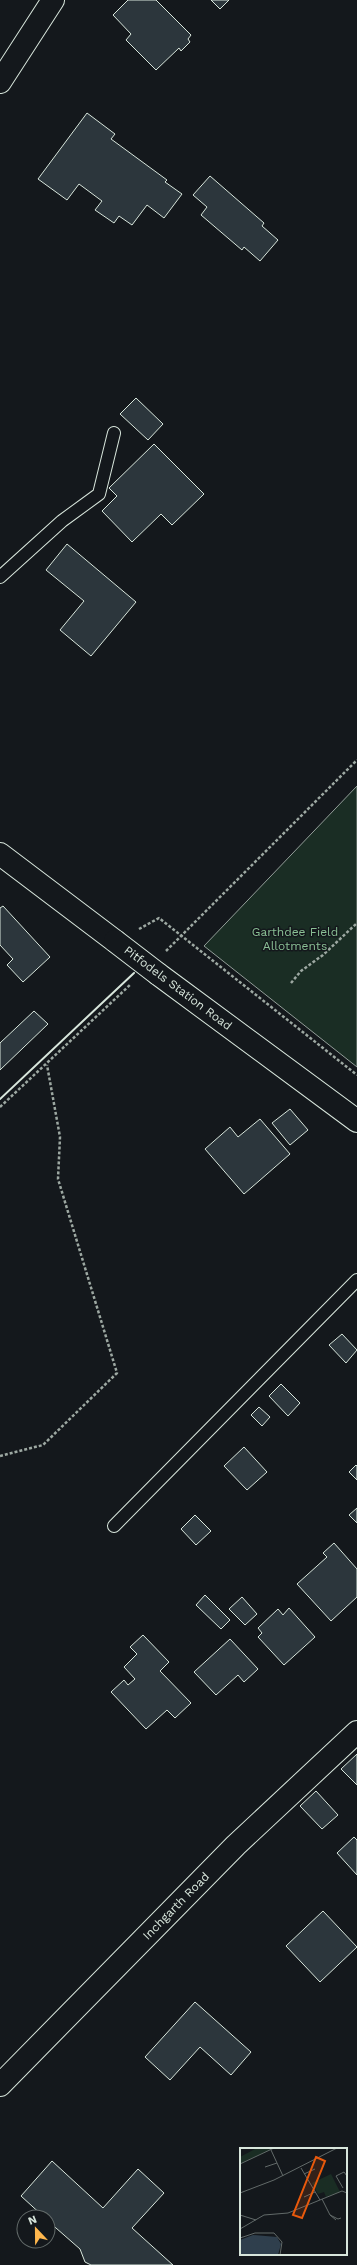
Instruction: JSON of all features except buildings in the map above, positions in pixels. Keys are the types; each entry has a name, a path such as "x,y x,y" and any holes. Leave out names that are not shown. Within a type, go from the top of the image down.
{"street":[{"path":"0,82 53,0"},
{"name":"Pitfodels Station Road","path":"0,854 115,941 159,965 357,1121"},
{"name":"Inchgarth Road","path":"0,2085 236,1845 357,1732"}],"lane":[{"path":"0,577 62,521 99,494 114,433"},
{"path":"114,1526 357,1280"}],"path":[{"path":"159,965 182,936 357,760"},
{"path":"115,941 158,918 357,1075"},
{"path":"291,983 301,971 323,955 357,923"},
{"path":"0,1107 47,1065 132,983"},
{"path":"0,1456 43,1445 117,1373 58,1179 60,1137 47,1065"}],"green space":[{"name":"Garthdee Field Allotments","path":"357,786 357,1067 204,946"}],"wall":[{"path":"0,1099 134,973"}]}
